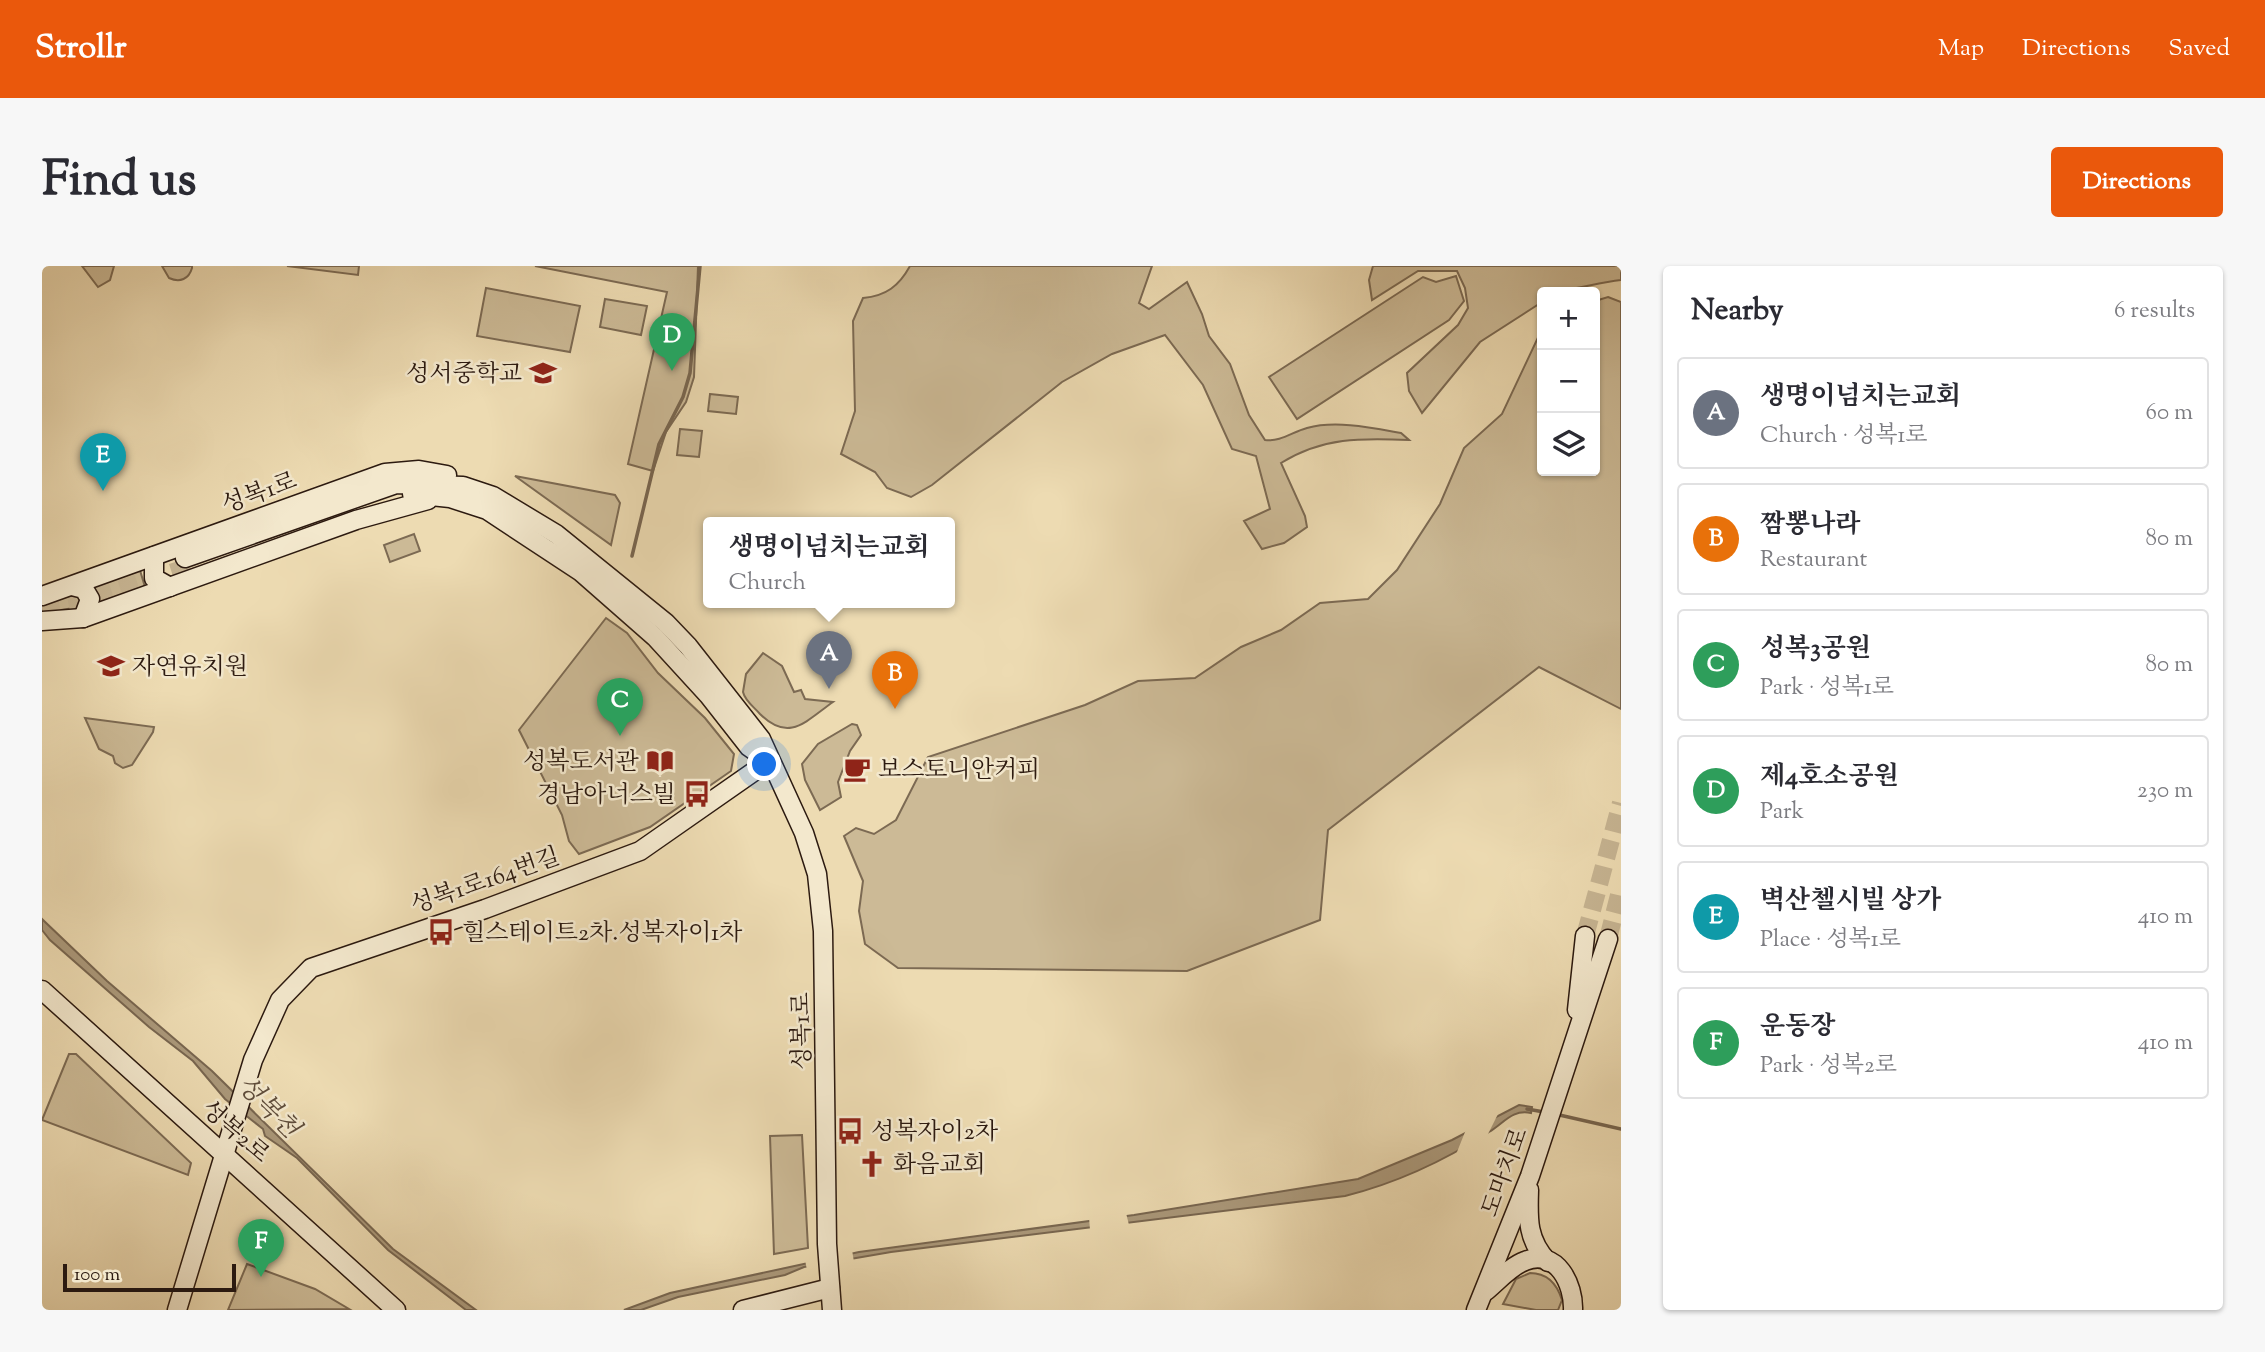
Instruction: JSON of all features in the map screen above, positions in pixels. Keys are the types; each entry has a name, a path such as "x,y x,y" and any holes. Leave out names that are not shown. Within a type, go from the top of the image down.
{"street":[{"name":"성복1로","path":"42,596 385,473 419,470 472,481 556,534 666,623 761,739 804,833 821,900 827,1244 832,1310"},
{"name":"성복1로","path":"382,493 396,484 443,483 479,490 493,496"},
{"name":"성복1로","path":"382,493 450,498 501,516 608,593 675,658 749,747 769,761"},
{"path":"187,562 382,493"},
{"name":"성복1로","path":"42,621 83,618 356,520 409,504 450,498"},
{"path":"154,556 154,578 170,587"},
{"path":"72,586 84,589 90,599 83,618"},
{"name":"성복1로164번길","path":"223,1152 251,1070 280,1000 311,968 485,909 640,851 769,761"},
{"path":"1573,1048 1585,936"},
{"path":"1573,1048 1608,939"},
{"name":"성복2로","path":"42,989 396,1310"},
{"name":"도마치로","path":"1476,1310 1530,1176 1573,1048"},
{"path":"177,1310 223,1152"},
{"path":"1530,1176 1530,1236 1535,1248 1569,1280 1573,1310"},
{"path":"1483,1293 1524,1261 1548,1262"},
{"path":"743,1310 830,1281"}],"shaded area":[{"path":"82,266 114,266 110,280 98,287"},
{"path":"162,266 192,268 186,277 177,280 169,278"},
{"path":"287,266 359,266 358,275"},
{"path":"535,266 698,266 694,377 686,402 666,432 653,471 628,464 667,292"},
{"path":"910,266 1152,266 1139,303 1149,309 1187,282 1209,336 1230,364 1249,415 1265,440 1276,440 1307,428 1330,425 1401,433 1409,440 1343,441 1312,448 1281,463 1305,516 1307,527 1284,543 1262,549 1244,521 1270,509 1256,456 1232,449 1203,385 1165,335 1112,354 1062,382 932,485 911,497 887,488 875,472 841,454 855,411 853,321 863,298 891,289"},
{"path":"1373,266 1621,266 1621,280 1583,287 1537,287 1537,305 1480,342 1422,413 1409,391 1407,373 1458,325 1468,308 1465,288 1457,271 1418,271 1372,300 1369,280"},
{"path":"1456,276 1464,301 1449,320 1297,419 1269,377 1423,277 1436,282"},
{"path":"486,288 580,306 570,352 477,336"},
{"path":"1608,297 1621,302 1621,709 1539,667 1328,830 1320,920 1187,971 898,968 865,944 859,911 863,881 844,836 856,828 874,834 896,820 928,757 1085,705 1138,681 1195,678 1241,647 1281,630 1320,603 1368,599 1397,570 1440,504 1464,448 1502,414 1537,340 1537,476 1600,476 1600,299"},
{"path":"605,299 647,306 641,335 600,327"},
{"path":"710,394 738,397 736,414 708,411"},
{"path":"680,429 702,431 699,457 677,455"},
{"path":"515,476 615,495 620,503 611,545"},
{"path":"414,534 420,551 390,562 384,545"},
{"path":"139,567 145,587 91,612 87,585"},
{"path":"81,596 80,607 42,613 42,605 65,597"},
{"path":"606,618 627,633 658,673 705,718 734,754 731,771 650,827 579,854 569,841 562,815 519,730"},
{"path":"763,653 782,666 794,692 801,690 805,699 833,702 797,726 780,727 770,723 750,704 743,692 746,674"},
{"path":"85,718 154,727 132,765 123,768 115,763 113,756 99,749"},
{"path":"852,724 857,725 861,735 850,751 838,782 841,797 820,810 805,780 802,764 818,744"},
{"path":"42,919 107,981 212,1071 393,1249 476,1310 466,1310 388,1250 297,1158 265,1136 263,1129 225,1099 193,1061 149,1027 50,940 42,930"},
{"path":"69,1054 76,1054 191,1163 188,1175 42,1120"},
{"path":"1519,1105 1532,1107 1531,1113 1513,1115 1472,1143 1420,1170 1345,1196 891,1252 804,1267 785,1275 678,1297 641,1310 624,1310 670,1293 859,1252 1134,1215 1358,1179 1452,1140"},
{"path":"802,1135 808,1248 774,1254 770,1136"},
{"path":"247,1264 315,1289 349,1309 228,1310"},
{"path":"1530,1273 1547,1277 1554,1284 1562,1300 1558,1310 1536,1310 1503,1304 1516,1279"}],"pier":[{"path":"1501,1108 1486,1138 1455,1157 1467,1127"},
{"path":"1126,1213 1129,1225 1090,1230 1089,1217"},
{"path":"852,1250 854,1262 807,1270 805,1260"}],"waterway":[{"path":"632,556 659,444 683,397 690,373 700,266"},
{"path":"1527,1109 1544,1112"},
{"path":"1555,1114 1621,1129"}],"tunnel":[{"path":"42,609 87,600 189,567"},
{"path":"1585,936 1621,803"},
{"path":"1608,939 1621,887"}],"place":[{"name":"제4호소공원","path":"672,371"},
{"name":"성서중학교","path":"543,373"},
{"name":"벽산첼시빌 상가","path":"103,491"},
{"name":"자연유치원","path":"111,666"},
{"name":"생명이넘치는교회","path":"829,689"},
{"name":"짬뽕나라","path":"895,709"},
{"name":"성복3공원","path":"620,736"},
{"name":"성복도서관","path":"660,761"},
{"name":"보스토니안커피","path":"857,769"},
{"name":"경남아너스빌","path":"697,794"},
{"name":"힐스테이트2차.성복자이1차","path":"441,932"},
{"name":"성복자이2차","path":"850,1131"},
{"name":"화음교회","path":"872,1164"},
{"name":"운동장","path":"261,1277"}],"water label":[{"name":"성복천","path":"269,1106"}]}
